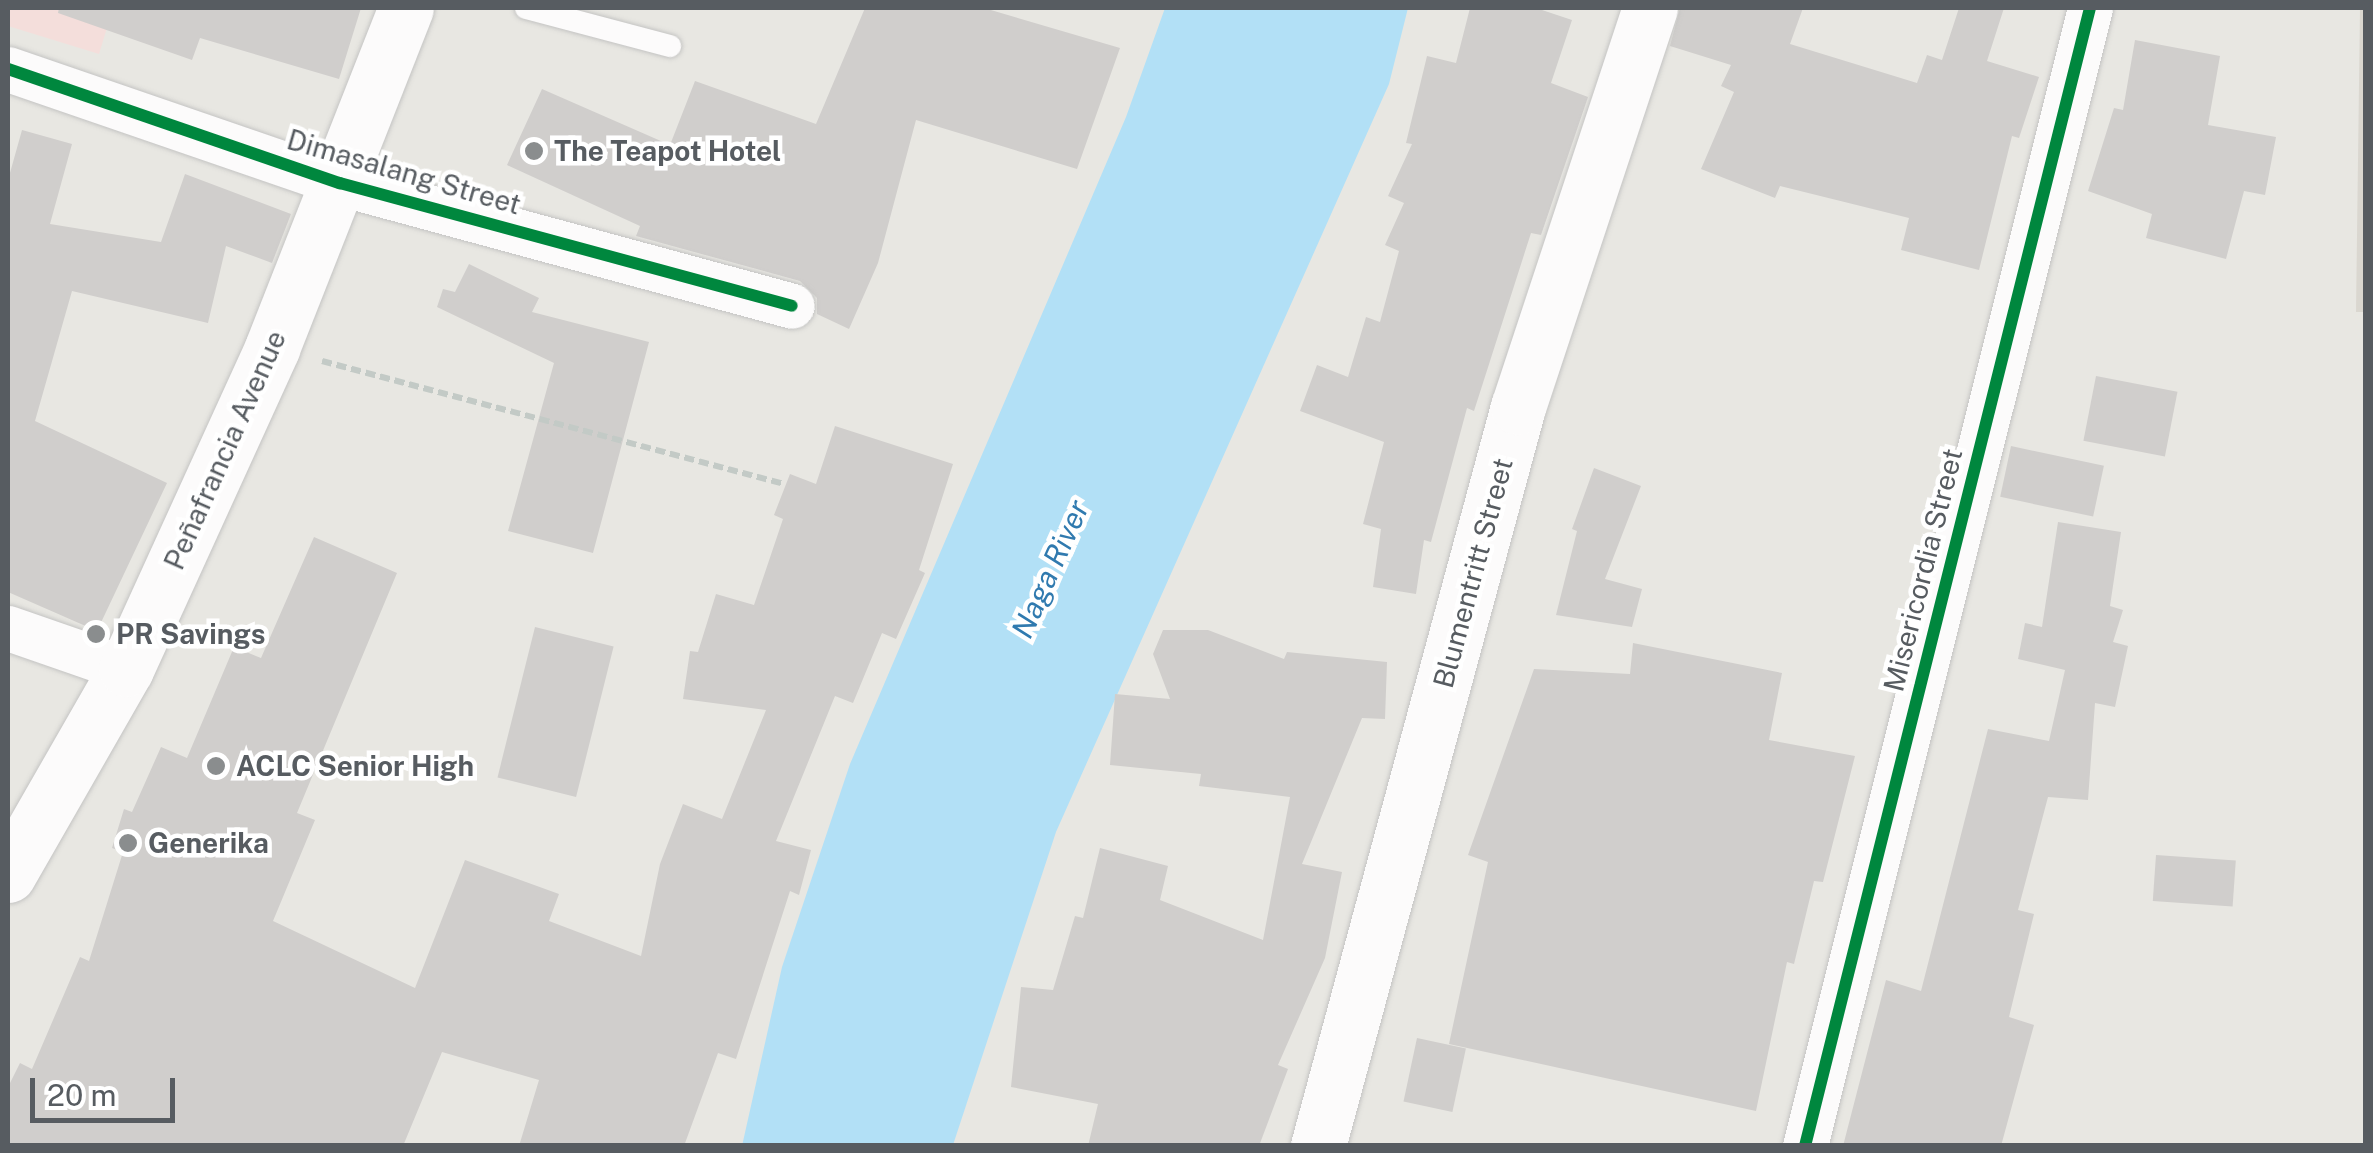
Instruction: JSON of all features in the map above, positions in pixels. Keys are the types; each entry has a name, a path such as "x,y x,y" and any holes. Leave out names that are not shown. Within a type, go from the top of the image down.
{"main road":[{"name":"Peñafrancia Avenue","path":"8,874 126,669 272,348 406,8"},
{"name":"Blumentritt Street","path":"1318,1146 1518,408 1650,8"}],"street":[{"name":"Misericordia Street","path":"1805,1146 2090,8"},
{"name":"Dimasalang Street","path":"8,69 340,183 792,306"},
{"path":"8,628 126,669"}],"lane":[{"path":"526,8 670,46"}],"path":[{"path":"272,348 784,484"}],"shaded area":[{"path":"8,8 113,8 99,54 8,26"},
{"path":"2360,8 2366,8 2366,312 2356,312"}],"water":[{"name":"Naga River","path":"1165,8 1408,8 1389,84 1056,832 953,1145 742,1146 782,967 850,764 1126,117"}],"building":[{"path":"59,8 361,8 339,79 200,38 192,60 58,13"},
{"path":"865,8 984,8 1120,48 1077,169 916,120 878,263 849,329 817,314 817,298 800,281 636,236 640,226 507,165 542,89 670,145 695,81 816,124"},
{"path":"1470,8 1536,8 1572,20 1551,83 1588,97 1541,235 1531,233 1474,411 1467,408 1431,542 1424,540 1416,594 1373,587 1381,529 1363,524 1384,442 1300,411 1317,365 1348,377 1366,317 1380,322 1399,251 1385,245 1404,203 1388,196 1412,144 1406,143 1427,56 1456,63"},
{"path":"1680,8 1803,8 1790,44 1917,83 1927,55 1942,60 1959,8 2004,8 1987,61 2039,77 2019,138 2012,136 1979,270 1901,250 1909,218 1780,186 1775,198 1701,169 1734,92 1721,86 1731,65 1670,46"},
{"path":"2135,40 2220,56 2208,125 2276,137 2265,195 2244,191 2226,259 2146,238 2152,214 2088,191 2114,108 2123,110"},
{"path":"22,130 72,144 50,224 161,242 185,174 291,214 272,263 226,246 208,323 72,291 35,421 167,483 97,631 8,592 8,180"},
{"path":"469,264 539,298 532,312 649,342 593,553 508,531 554,363 437,307 443,289 455,292"},
{"path":"2096,376 2177,392 2165,457 2083,441"},
{"path":"835,426 953,464 919,570 925,573 896,639 882,633 853,703 835,696 776,841 811,850 799,895 790,891 736,1059 718,1053 684,1146 519,1146 539,1080 442,1052 403,1146 8,1146 8,1087 20,1063 32,1069 80,957 89,961 123,852 112,848 124,809 132,812 161,747 187,758 234,647 261,658 314,537 397,573 297,813 315,820 273,921 415,988 465,860 559,894 549,921 641,956 660,864 683,804 722,819 766,710 683,699 690,651 698,652 716,594 754,605 783,519 774,515 790,474 816,484"},
{"path":"2011,446 2104,466 2093,517 2000,497"},
{"path":"1594,468 1641,486 1605,579 1642,589 1632,627 1556,615 1577,531 1572,529"},
{"path":"2058,522 2121,532 2110,606 2123,610 2113,642 2128,646 2115,707 2095,703 2088,800 2048,797 2018,910 2034,914 2009,1017 2034,1025 2001,1146 1843,1146 1886,980 1921,991 1988,729 2049,741 2065,670 2018,659 2025,623 2042,627"},
{"path":"535,627 614,647 576,797 498,777"},
{"path":"1163,630 1208,630 1284,659 1287,652 1387,662 1385,719 1362,718 1302,864 1342,872 1325,958 1278,1065 1288,1069 1259,1146 1088,1146 1098,1104 1011,1087 1021,987 1053,990 1075,916 1083,918 1100,848 1168,866 1160,900 1263,940 1290,797 1199,786 1201,774 1110,765 1115,694 1170,699 1153,654"},
{"path":"1633,643 1782,673 1769,740 1855,756 1823,882 1814,881 1794,964 1787,962 1756,1111 1449,1044 1488,862 1468,855 1534,669 1630,674"},
{"path":"2156,855 2236,861 2233,906 2153,901"},
{"path":"1417,1038 1466,1048 1452,1112 1403,1102"}],"cycle path":[{"path":"1805,1146 2090,8"},
{"path":"8,69 340,183 792,306"}],"place":[{"name":"The Teapot Hotel","path":"534,151"},
{"name":"PR Savings","path":"96,634"},
{"name":"ACLC Senior High","path":"216,766"},
{"name":"Generika","path":"128,843"}]}
